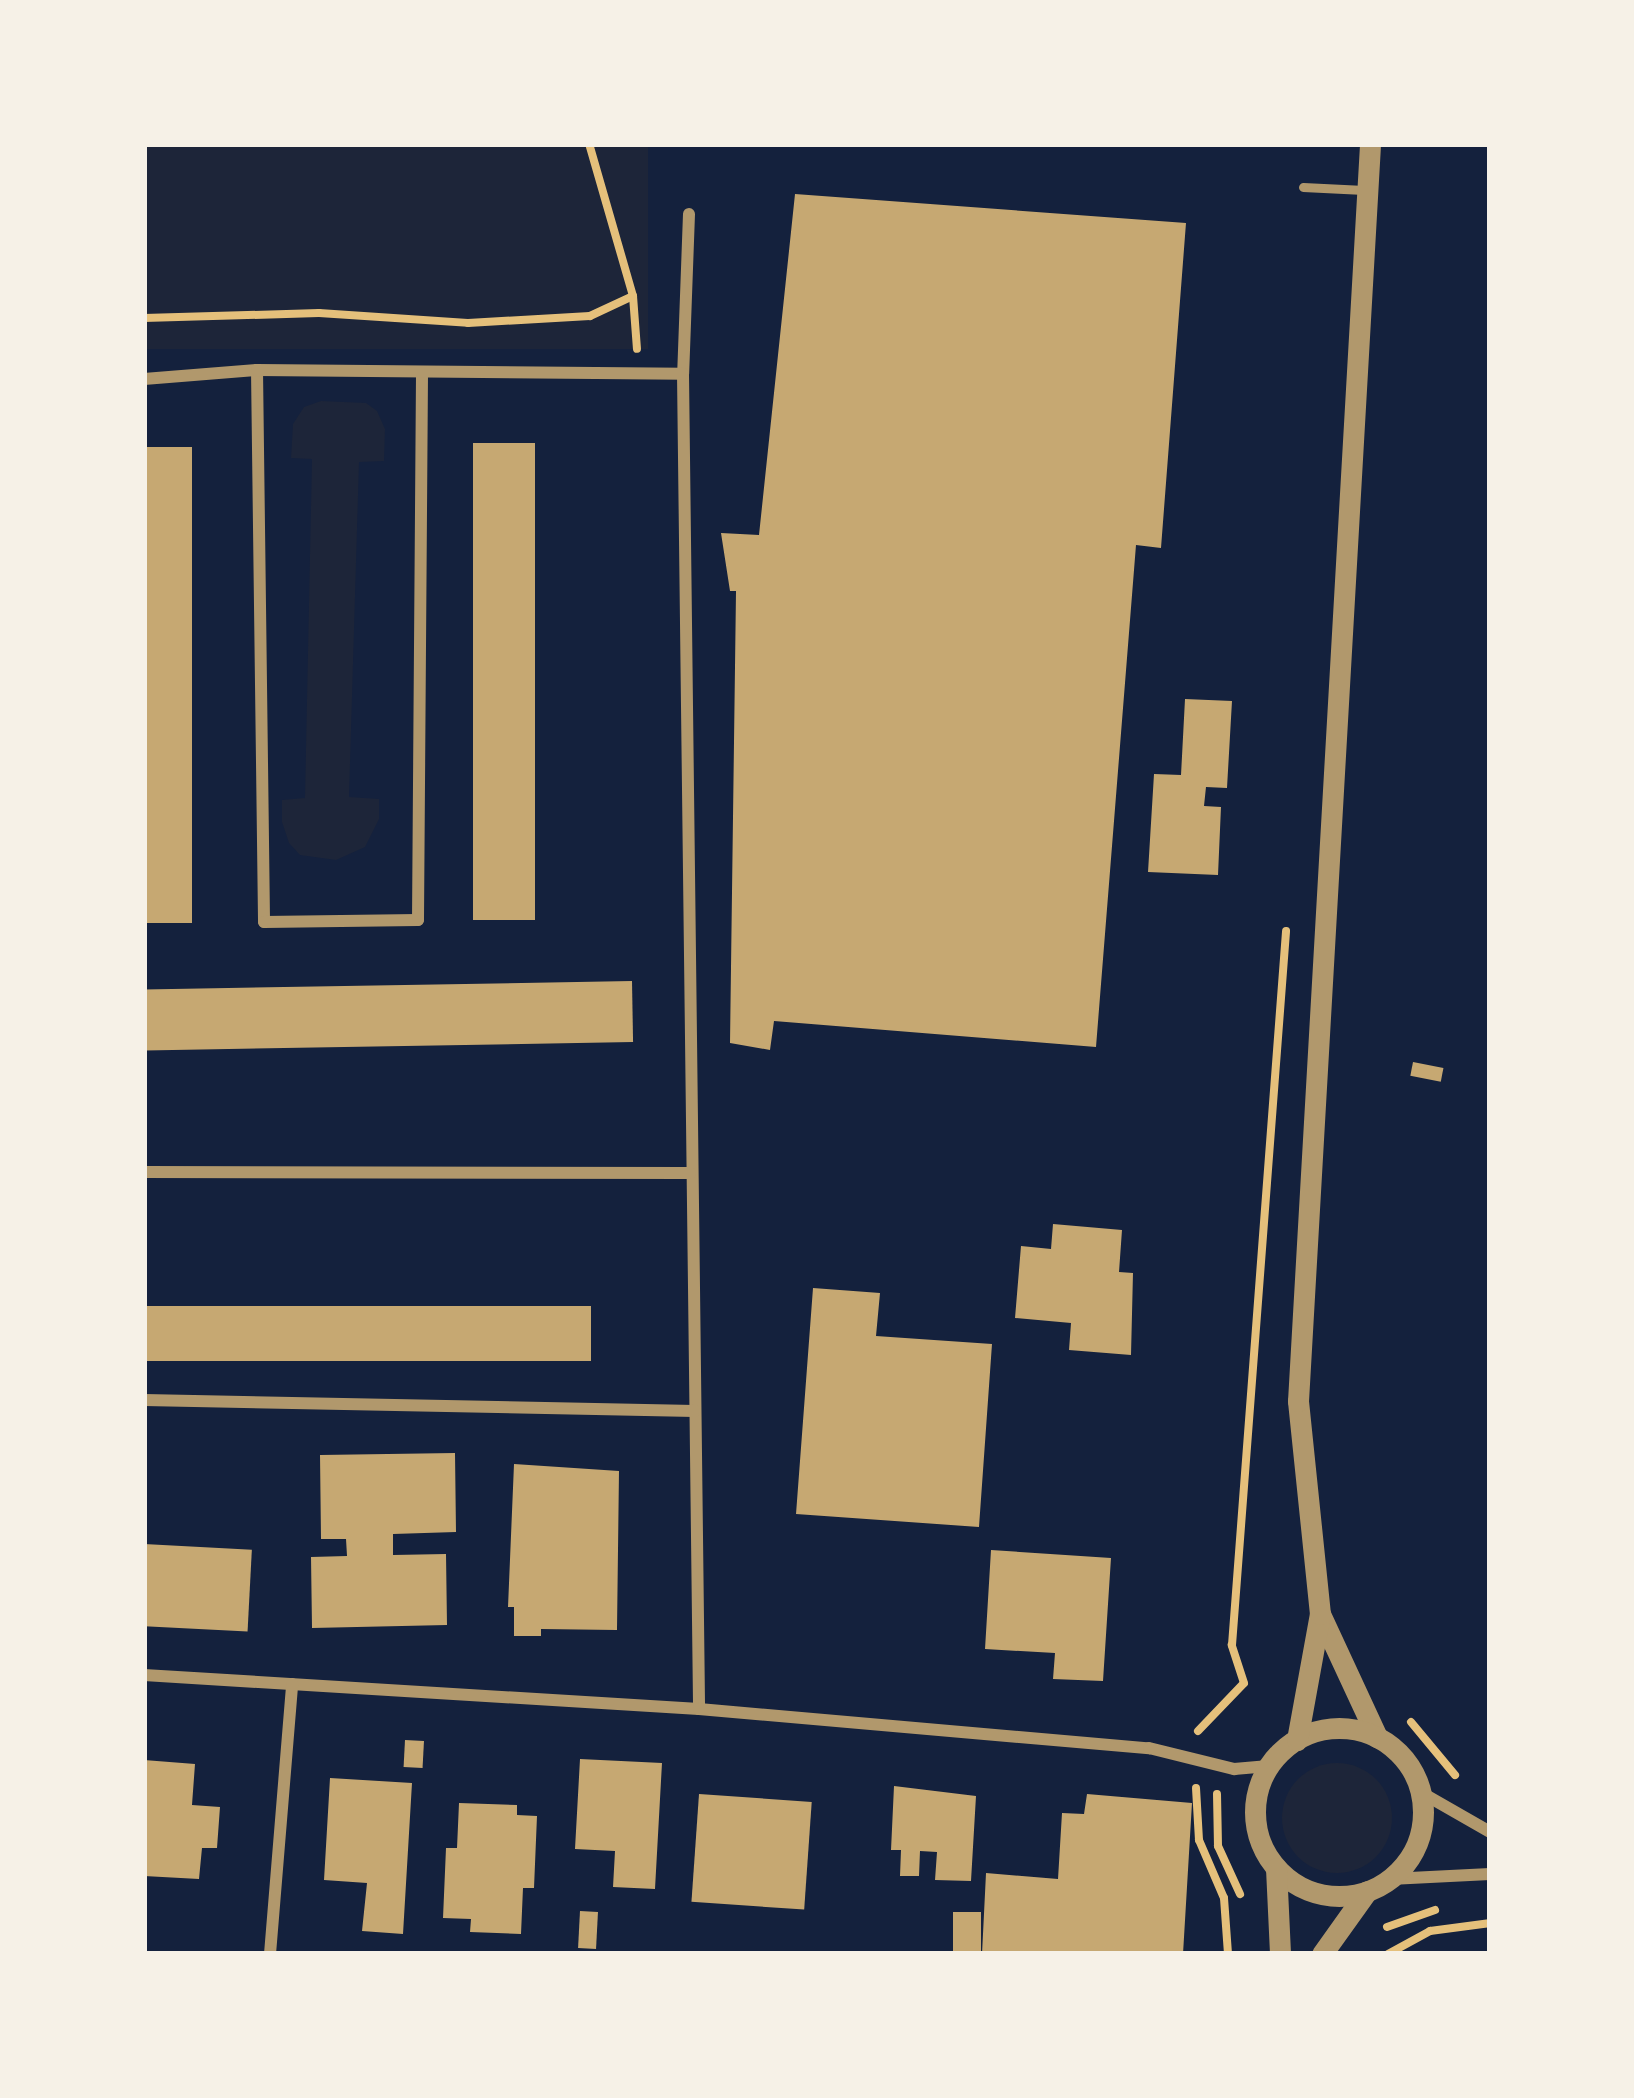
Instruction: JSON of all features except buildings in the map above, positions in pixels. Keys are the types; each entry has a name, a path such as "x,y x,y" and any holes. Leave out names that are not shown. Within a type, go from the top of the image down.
{"street":[{"path":"1297,1740 1320,1614 1298,1401 1370,144"},
{"path":"689,214 683,374 699,1709"},
{"path":"144,379 257,370 683,374"},
{"path":"257,370 264,922 418,920 422,372"},
{"path":"144,1172 690,1173"},
{"path":"144,1400 695,1412"},
{"path":"1276,1868 1318,1894 1367,1891 1390,1879 1407,1862 1420,1837 1422,1793 1409,1764 1377,1737 1320,1614"},
{"path":"144,1675 699,1709 1149,1748 1234,1769 1269,1766"},
{"path":"269,1954 292,1684"},
{"path":"1280,1954 1276,1868 1256,1823 1257,1793 1269,1766 1297,1740 1341,1728 1377,1737"},
{"path":"1422,1793 1490,1832"},
{"path":"1390,1879 1490,1874"},
{"path":"1322,1954 1367,1891"}],"lane":[{"path":"1303,187 1366,191"}],"path":[{"path":"589,144 634,296 638,374"},
{"path":"144,318 319,314 468,322 590,316 634,296"},
{"path":"1395,1703 1472,1788"},
{"path":"1228,1954 1225,1898 1198,1840 1196,1788 1217,1793 1218,1846 1246,1906"},
{"path":"1381,1933 1393,1922 1449,1909"},
{"path":"1388,1954 1430,1931 1490,1923"}],"shaded area":[{"path":"144,144 648,144 648,349 144,349"},
{"path":"321,401 366,403 377,411 385,429 384,461 359,462 349,797 379,799 379,819 365,847 336,860 300,855 289,843 282,822 282,800 305,798 312,459 291,458 293,424 304,407"},
{"path":"1337,1763 1376,1779 1392,1818 1376,1857 1337,1873 1298,1857 1282,1818 1298,1779"}]}
